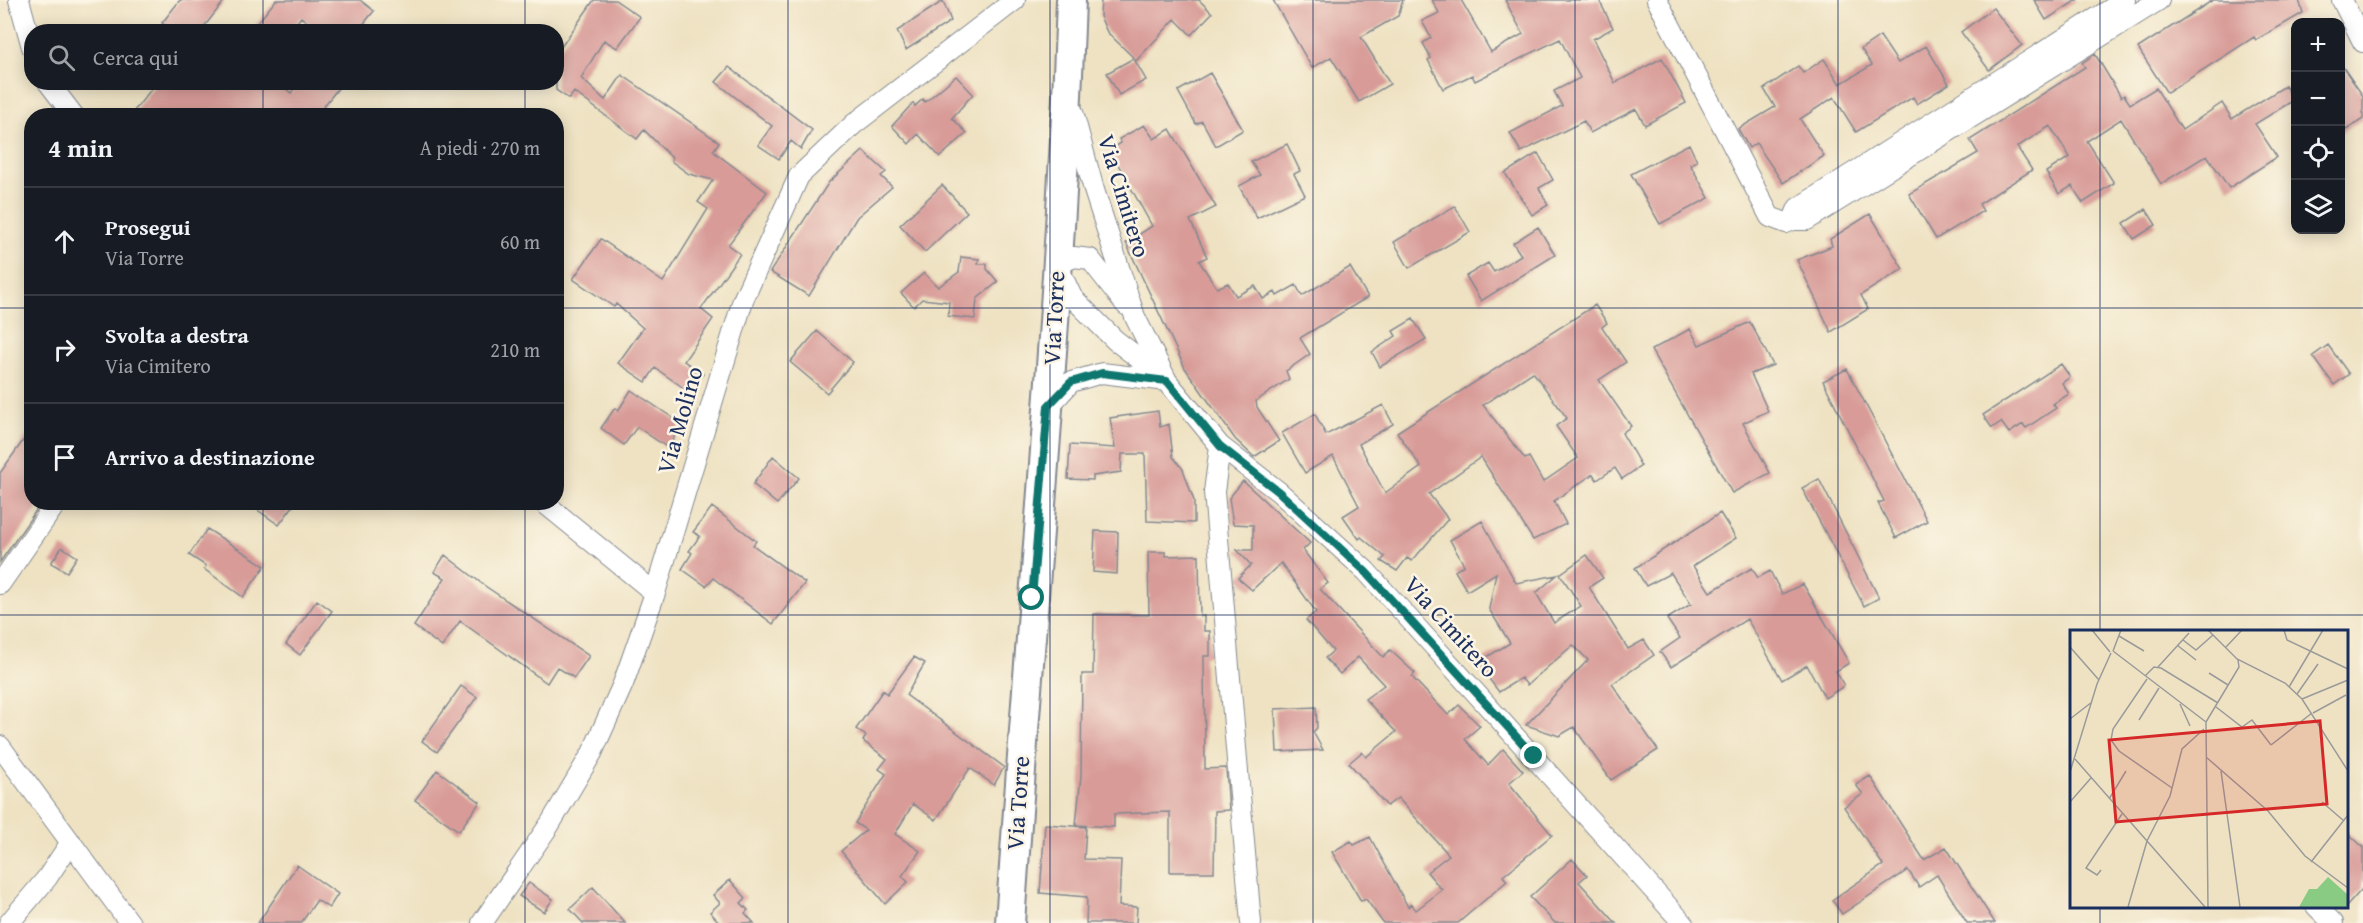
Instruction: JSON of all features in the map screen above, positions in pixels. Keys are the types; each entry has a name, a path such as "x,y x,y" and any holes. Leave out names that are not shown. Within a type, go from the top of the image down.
{"main road":[{"name":"Via Torre","path":"1010,923 1032,598 1048,406 1068,89 1071,0"}],"street":[{"path":"20,0 26,24"},
{"name":"Via Molino","path":"482,923 550,824 592,753 623,684 655,593 742,300 799,176 854,124 1015,0"},
{"path":"1657,0 1770,216 1786,224 1793,220 1807,220 2159,0"},
{"path":"1793,220 1798,208 2125,0"},
{"path":"2342,0 2363,42"},
{"name":"Via Cimitero","path":"1068,89 1094,190 1135,317 1167,381"},
{"path":"54,90 68,108"},
{"name":"Via Cimitero","path":"1135,317 1090,260 1074,257 1057,265 1072,297 1115,340 1167,381 1220,446 1279,492 1366,572 1683,923"},
{"path":"1048,406 1071,382 1102,373 1167,381"},
{"path":"1220,446 1214,492 1251,923"},
{"path":"0,584 51,510"},
{"path":"553,510 655,593"},
{"path":"0,746 130,923"},
{"path":"9,923 47,878 71,842"},
{"path":"2318,908 2332,923"}],"building":[{"path":"180,0 225,0 206,24 162,23"},
{"path":"276,0 360,0 374,11 363,24 309,24 301,17 295,24 256,24"},
{"path":"594,0 615,0 640,17 617,48 604,40 581,78 605,100 622,75 719,142 713,151 767,192 728,245 740,254 701,309 713,319 684,361 703,374 691,393 655,368 646,382 618,363 643,328 616,304 614,307 573,279 601,239 663,282 708,209 698,202 713,180 689,174 671,161 672,158 644,130 637,139 574,92 569,99 556,90 564,90 564,43"},
{"path":"1101,0 1199,0 1212,13 1191,35 1175,19 1136,61 1134,59 1146,80 1119,95 1107,73 1134,58 1107,32 1100,16"},
{"path":"1273,0 1403,0 1398,16 1361,37 1390,84 1359,102 1331,57 1312,68"},
{"path":"1432,0 1461,0 1491,52 1523,34 1505,0 1599,0 1613,28 1593,39 1615,83 1662,58 1686,103 1645,125 1636,109 1590,133 1584,121 1521,152 1510,133 1562,106 1554,91 1580,78 1560,39 1475,81 1472,75 1443,89 1428,60 1431,58 1423,43 1431,38 1422,21 1439,13"},
{"path":"2034,0 2077,0 2046,20"},
{"path":"2213,0 2299,0 2303,13 2256,40 2254,37 2167,93 2138,48"},
{"path":"943,1 951,21 906,50 897,31"},
{"path":"1993,8 2022,45 1989,70 1961,32"},
{"path":"1880,36 1898,63 1926,46 1949,84 1917,104 1913,97 1856,132 1834,97 1800,119 1824,156 1783,183 1756,143 1749,148 1738,129 1775,107 1764,89 1798,66 1803,73 1824,59 1840,84 1872,65 1861,49"},
{"path":"2095,54 2121,97 2124,95 2130,104 2156,88 2182,130 2222,103 2232,119 2285,86 2291,95 2291,102 2255,124 2277,157 2229,188 2207,155 2161,184 2121,119 2087,141 2114,183 2083,203 2072,186 2059,194 2046,172 2070,157 2050,126 2017,147 2032,170 1979,204 1983,211 1936,239 1909,194 1978,153 1970,140 2085,67 2082,63"},
{"path":"729,67 812,130 801,149 791,141 779,159 758,145 772,126 716,82"},
{"path":"2345,70 2363,96 2363,119 2345,131"},
{"path":"1210,73 1243,130 1216,146 1202,121 1196,124 1178,91"},
{"path":"956,76 973,94 952,118 967,133 940,157 918,134 909,144 892,126 913,103 915,106 923,99 925,102"},
{"path":"151,90 287,90 291,93 293,90 337,90 322,108 136,108"},
{"path":"1144,125 1154,139 1170,129 1216,207 1190,220 1207,257 1199,261 1217,288 1228,283 1236,296 1255,286 1263,299 1275,292 1277,296 1296,285 1302,296 1350,267 1368,297 1300,338 1310,354 1286,371 1289,379 1256,401 1257,407 1279,441 1254,457 1235,439 1185,368 1126,243 1152,226 1110,150 1121,143 1119,139"},
{"path":"1287,144 1300,171 1294,174 1305,195 1257,218 1239,186 1260,175 1251,162"},
{"path":"1689,144 1697,161 1690,164 1709,198 1660,224 1631,174"},
{"path":"863,151 886,172 881,176 892,187 857,217 809,296 770,272 829,182"},
{"path":"1538,153 1553,180 1539,188 1548,205 1532,215 1505,173"},
{"path":"942,185 967,212 925,252 900,225"},
{"path":"1455,206 1470,232 1409,268 1394,242"},
{"path":"2146,209 2156,225 2134,239 2124,223"},
{"path":"1870,214 1903,269 1861,295 1868,309 1831,332 1797,260 1832,246 1830,239"},
{"path":"1538,227 1555,255 1481,301 1466,276 1488,263 1494,272 1521,255 1513,243"},
{"path":"961,257 979,259 978,264 987,264 987,269 998,282 977,299 975,319 948,316 949,302 922,299 914,307 901,293 924,273 938,287 959,272"},
{"path":"1595,305 1607,323 1602,327 1626,362 1599,380 1631,426 1622,433 1641,466 1622,479 1615,468 1597,480 1593,474 1554,501 1566,524 1533,540 1481,457 1429,494 1448,519 1412,561 1407,558 1397,571 1381,561 1385,557 1361,537 1359,539 1343,516 1359,506 1333,456 1305,473 1282,433 1315,414 1326,435 1383,405 1393,424 1359,444 1385,493 1421,467 1397,432","holes":["1533,372 1567,418 1556,426 1578,458 1543,482 1529,457 1525,459 1483,405"]},
{"path":"1413,319 1426,339 1380,367 1372,352 1396,336 1393,331"},
{"path":"1750,322 1773,365 1751,374 1768,411 1743,423 1770,473 1732,493 1651,350 1690,329 1699,345"},
{"path":"817,331 853,362 827,393 790,362"},
{"path":"2328,345 2349,374 2334,385 2313,356"},
{"path":"2061,364 2070,377 2062,383 2069,394 2053,404 2056,408 2026,428 2023,424 2009,433 2001,422 1992,428 1983,415"},
{"path":"1847,369 1927,521 1896,538 1878,503 1884,501 1823,381"},
{"path":"631,390 682,424 668,448 637,427 624,445 601,428 615,408 618,411"},
{"path":"1158,411 1160,427 1169,424 1173,457 1183,469 1194,501 1194,523 1147,521 1145,454 1122,454 1121,472 1093,476 1093,480 1068,479 1070,445 1115,448 1110,418"},
{"path":"24,439 24,510 36,510 0,562 0,473"},
{"path":"773,456 799,478 777,504 753,484"},
{"path":"1819,479 1879,598 1864,606 1802,488"},
{"path":"1243,481 1310,543 1303,550 1328,583 1320,589 1383,657 1390,650 1415,673 1412,677 1448,715 1459,705 1480,726 1465,739 1488,765 1503,749 1523,771 1509,783 1552,835 1503,876 1507,881 1458,923 1383,923 1366,899 1361,901 1332,852 1351,841 1354,845 1370,837 1408,907 1411,904 1416,910 1442,890 1427,872 1449,855 1398,798 1387,806 1349,763 1362,752 1366,757 1396,732 1365,699 1384,685 1358,657 1340,674 1325,658 1333,651 1306,620 1316,612 1281,563 1252,590 1238,578 1251,565 1237,550 1253,550 1253,525 1233,524 1229,498"},
{"path":"712,507 756,541 753,545 805,583 773,624 713,578 706,586 682,569 692,553 689,551 700,536 693,532"},
{"path":"257,510 290,510 279,525"},
{"path":"1720,513 1736,538 1693,566 1710,592 1752,568 1758,578 1770,571 1782,594 1803,584 1849,663 1836,671 1844,686 1825,698 1807,665 1782,680 1747,619 1671,667 1660,652 1680,638 1667,619 1691,604 1671,573 1646,586 1635,568"},
{"path":"1482,521 1516,583 1557,575 1536,593 1554,623 1581,606 1560,574 1587,555 1603,578 1589,587 1628,649 1644,640 1654,655 1612,684 1658,750 1611,780 1574,727 1559,736 1526,725 1588,660 1573,645 1527,685 1521,678 1499,692 1477,663 1510,643 1489,609 1496,573 1467,591 1455,571 1464,565 1450,540"},
{"path":"207,529 265,566 243,597 204,569 206,566 189,555"},
{"path":"1095,531 1118,532 1117,574 1093,572"},
{"path":"62,547 77,557 67,572 51,563"},
{"path":"1148,552 1166,552 1166,556 1199,555 1200,616 1204,616 1204,631 1210,631 1210,656 1204,656 1205,769 1226,768 1229,810 1215,811 1214,872 1170,872 1170,812 1114,814 1114,827 1076,825 1081,776 1082,674 1093,674 1094,614 1149,615"},
{"path":"445,555 485,586 589,656 574,678 557,667 547,683 460,621 442,647 414,626 445,578 434,572"},
{"path":"317,600 332,611 300,655 286,644"},
{"path":"914,657 925,663 906,695 1004,767 994,785 970,768 936,820 913,804 895,834 920,851 902,876 908,882 885,904 841,851 866,830 855,823 886,774 879,769 887,759 863,741 866,736 856,729 883,690 887,694"},
{"path":"461,686 477,697 437,752 422,741"},
{"path":"1316,707 1317,728 1313,732 1323,750 1277,752 1275,709"},
{"path":"437,770 480,802 459,831 415,800"},
{"path":"1870,776 1924,860 1946,847 1995,923 1967,923 1937,875 1919,887 1908,870 1842,914 1832,900 1883,865 1844,807 1863,794 1856,785"},
{"path":"1045,824 1086,827 1084,859 1121,860 1119,906 1137,907 1136,923 1086,923 1087,897 1040,893"},
{"path":"2348,833 2363,847 2363,888 2348,905"},
{"path":"1572,859 1587,875 1579,882 1616,923 1555,923 1530,897"},
{"path":"297,865 338,894 329,908 317,900 301,923 258,923"},
{"path":"730,880 746,898 741,903 748,910 745,913 754,923 720,923 710,912 720,903 713,895"},
{"path":"529,883 553,899 544,912 519,896"},
{"path":"593,887 625,923 583,923 570,909"}],"route":[{"path":"1032,598 1048,406 1071,382 1102,373 1167,381 1220,446 1279,492 1366,572 1534,756"}]}
